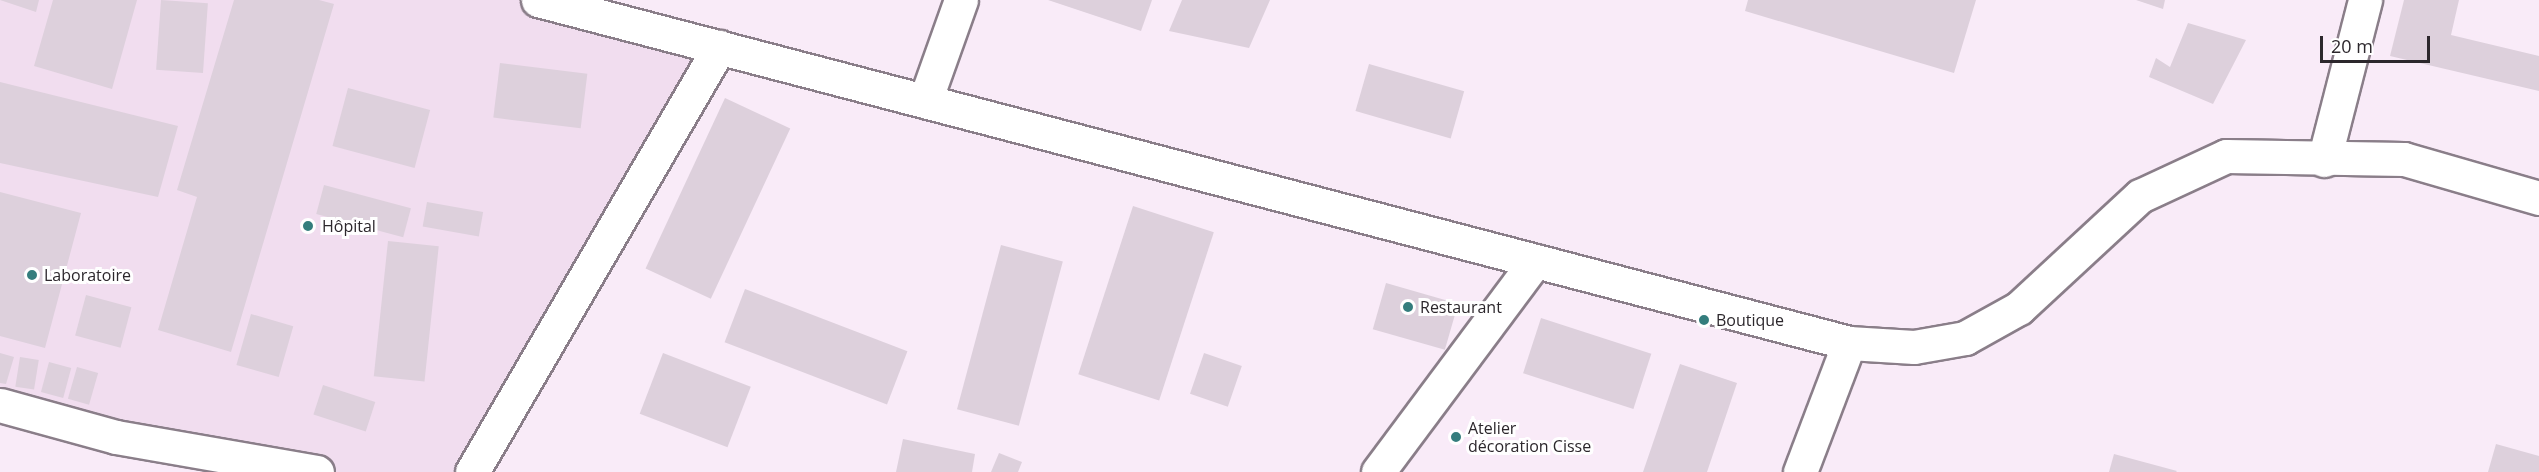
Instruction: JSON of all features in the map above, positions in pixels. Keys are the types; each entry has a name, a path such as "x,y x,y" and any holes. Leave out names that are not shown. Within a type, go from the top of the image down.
{"street":[{"path":"538,0 1849,343 1914,347 1965,338 2019,308 2140,196 2226,156 2324,160 2404,159 2539,198"},
{"path":"925,101 961,0"},
{"path":"2324,160 2365,0"},
{"path":"472,472 719,47"},
{"path":"1378,472 1535,261"},
{"path":"1800,472 1849,343"},
{"path":"5,413 116,437 317,472"}],"shaded area":[{"name":"Hôpital","path":"0,0 538,0 719,47 472,472 317,472 0,405"}],"building":[{"path":"0,0 39,0 36,12"},
{"path":"53,0 137,0 112,89 34,66"},
{"path":"161,0 208,3 203,73 156,70"},
{"path":"234,0 319,0 334,4 231,352 158,330 197,197 177,190"},
{"path":"1048,0 1152,0 1141,31"},
{"path":"1182,0 1270,0 1249,48 1169,31"},
{"path":"1748,0 1976,0 1954,73 1745,11"},
{"path":"2136,0 2165,0 2163,9"},
{"path":"2404,0 2459,0 2451,35 2539,56 2539,91 2390,56"},
{"path":"2188,23 2246,40 2213,104 2149,77 2156,58 2170,67"},
{"path":"500,63 587,74 581,128 493,118"},
{"path":"1369,64 1464,91 1451,138 1355,111"},
{"path":"0,82 178,126 158,197 0,163"},
{"path":"348,88 430,110 415,168 332,146"},
{"path":"725,98 790,128 711,299 646,268"},
{"path":"324,185 411,208 403,237 316,214"},
{"name":"Laboratoire","path":"0,192 81,213 45,348 0,336"},
{"path":"427,202 483,212 479,237 423,227"},
{"path":"1133,206 1214,232 1159,401 1078,374"},
{"path":"388,241 439,246 425,382 374,376"},
{"path":"1001,245 1063,262 1019,426 957,409"},
{"path":"1386,283 1458,304 1445,350 1373,329"},
{"path":"745,289 907,351 887,405 725,342"},
{"path":"86,295 131,307 121,348 75,336"},
{"path":"251,314 293,326 279,377 236,365"},
{"path":"1541,318 1651,354 1633,409 1523,373"},
{"path":"0,353 14,357 6,384 0,383"},
{"path":"663,353 751,387 727,447 640,414"},
{"path":"1204,353 1242,366 1228,407 1190,394"},
{"path":"20,357 39,360 34,390 15,387"},
{"path":"49,362 71,368 63,398 41,392"},
{"path":"1680,364 1737,383 1707,472 1643,472"},
{"path":"77,367 98,373 89,405 68,399"},
{"path":"323,385 375,402 366,431 313,414"},
{"path":"903,439 975,454 972,472 896,472"},
{"path":"2496,444 2539,456 2539,472 2488,472"},
{"path":"999,453 1022,462 1018,472 991,472"},
{"path":"2114,454 2177,471 2109,472"}],"place":[{"name":"Hôpital","path":"308,226"},
{"name":"Laboratoire","path":"32,275"},
{"name":"Restaurant","path":"1408,307"},
{"name":"Boutique","path":"1704,320"},
{"name":"Atelier décoration Cisse","path":"1456,437"}]}
